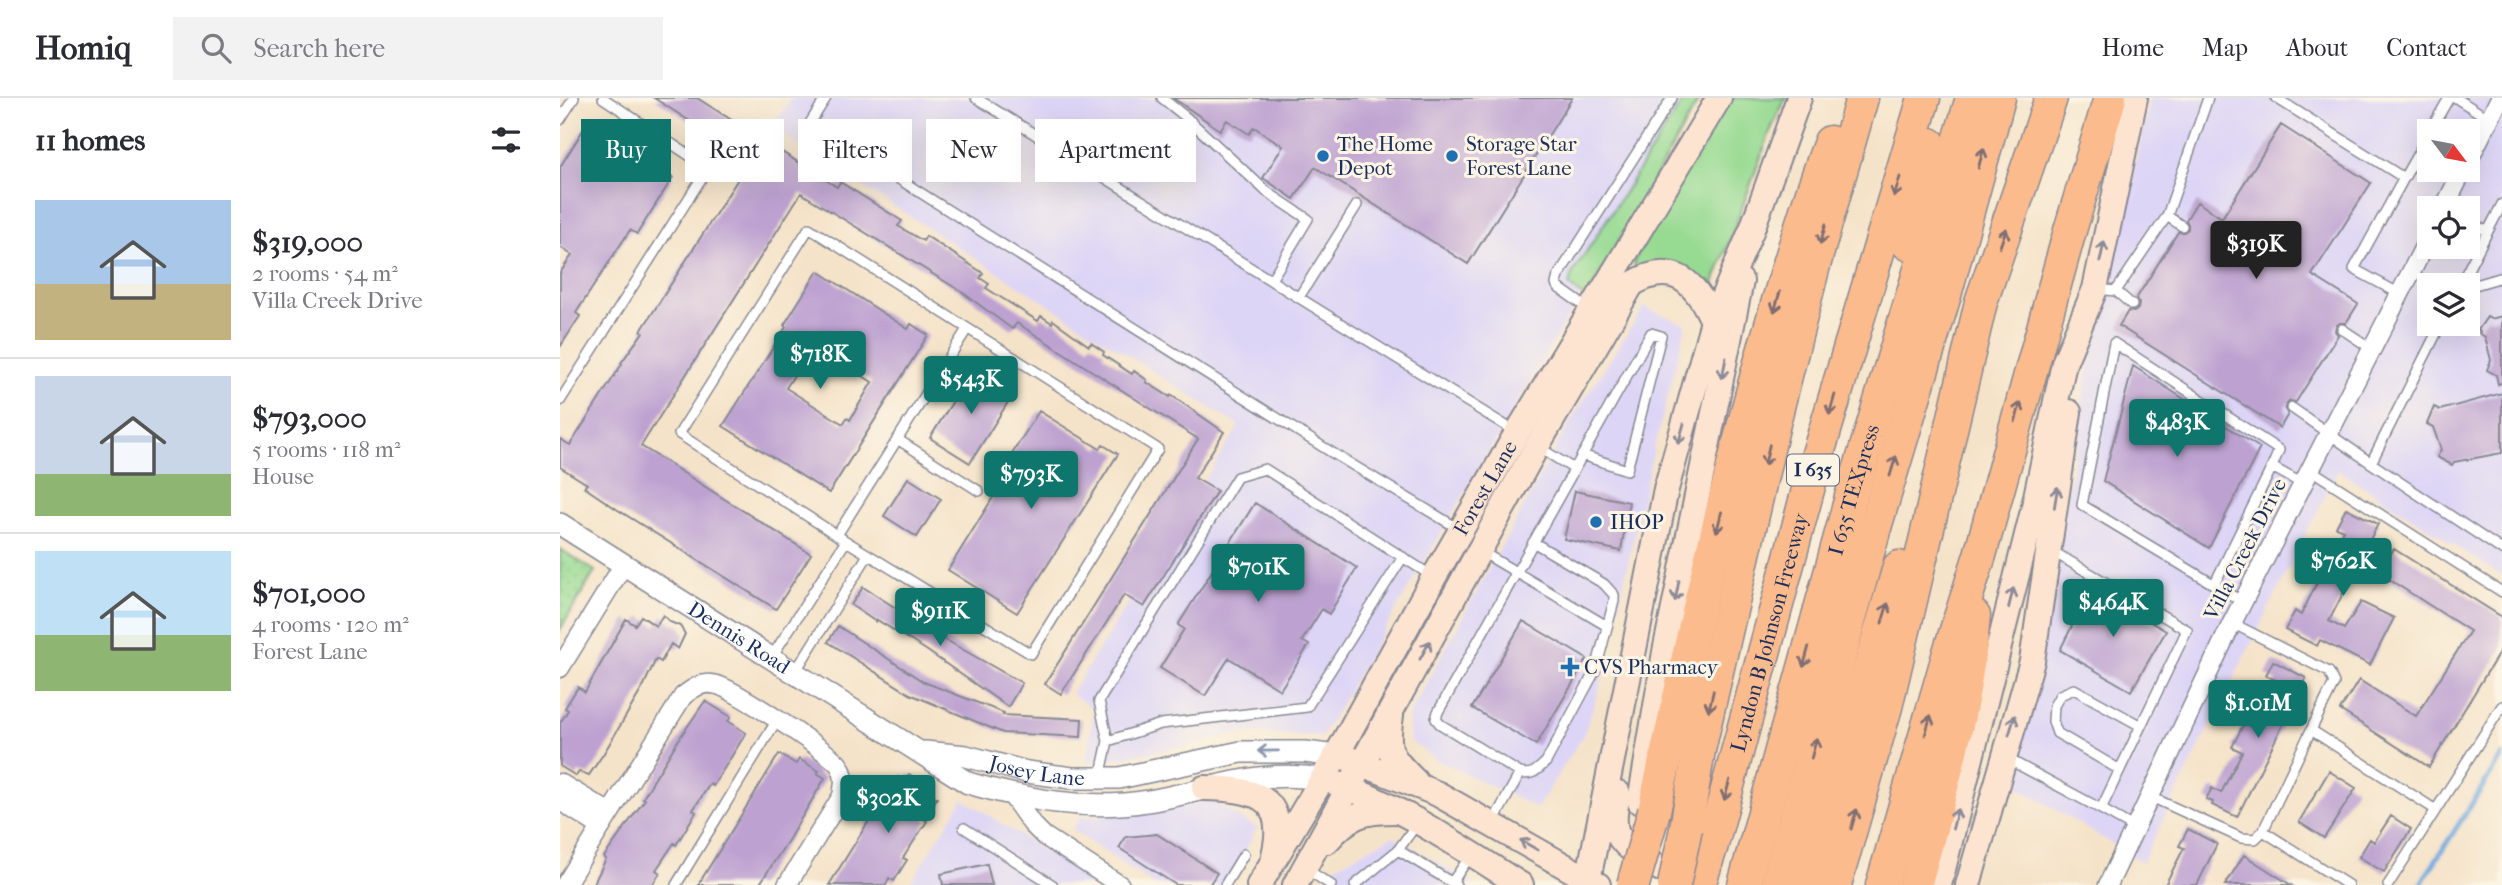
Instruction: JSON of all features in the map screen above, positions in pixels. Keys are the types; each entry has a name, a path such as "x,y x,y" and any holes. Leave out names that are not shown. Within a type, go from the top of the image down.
{"highway":[{"path":"1633,885 1647,807 1746,413 1788,264 1821,163 1846,98"},
{"path":"1674,885 1699,750 1775,419 1813,269 1862,98"},
{"name":"Lyndon B Johnson Freeway","path":"1699,885 1815,464 1924,98"},
{"path":"1851,496 1940,98"},
{"name":"I 635 TEXpress","path":"1744,885 1851,496 1972,98"},
{"name":"I 635 TEXpress","path":"1777,885 1874,531 1945,295 1999,98"},
{"path":"1945,295 2037,98"},
{"path":"1806,885 1869,665 1981,302 2052,98"},
{"path":"1882,885 1980,555 2071,227 2110,98"},
{"path":"1835,885 1886,707 1981,302"},
{"path":"1915,885 1941,795 1970,658 1980,555"}],"main road":[{"name":"Forest Lane","path":"1265,874 1336,756 1460,530 1527,439 1600,317 1719,98"},
{"path":"1591,883 1615,741 1665,489 1713,321 1752,229 1799,98"},
{"path":"1939,885 2033,511 2064,363 2105,290 2136,98"},
{"path":"1647,807 1665,652 1752,229"},
{"path":"1600,317 1632,284 1646,276 1660,273 1685,280 1696,289 1713,321"},
{"path":"1968,885 2032,661 2075,384 2064,363"},
{"name":"Forest Lane","path":"1300,876 1480,551 1527,439"},
{"path":"1392,710 1387,739 1389,746 1396,759 1418,785"},
{"path":"1615,741 1621,771 1615,814 1616,830 1625,846 1690,885"},
{"name":"Josey Lane","path":"1336,756 1418,785 1492,824 1591,883"},
{"name":"Josey Lane","path":"1322,779 1409,816 1472,854 1512,883"},
{"path":"1204,788 1240,789 1257,794 1269,804 1276,823 1277,843 1265,874"},
{"path":"1300,876 1338,829 1354,816 1366,812 1409,816"}],"street":[{"path":"2480,137 2500,98"},
{"name":"Villa Creek Drive","path":"2108,885 2232,623 2418,259"},
{"name":"Dennis Road","path":"560,524 919,751"},
{"path":"560,668 624,564"},
{"path":"565,885 683,696 692,689 707,684 719,685 777,720 831,756 841,768 845,780 842,796 788,885"},
{"name":"Josey Lane","path":"919,751 966,756 1027,772 1072,778 1135,775 1241,752 1305,752 1336,756"},
{"name":"Josey Lane","path":"919,751 968,783 1012,796 1066,804 1149,801 1235,780 1268,776 1309,776 1322,779"},
{"path":"1100,778 1101,804"},
{"path":"560,783 605,820"},
{"path":"1012,796 1044,836 1120,885"},
{"path":"560,801 605,820"}],"lane":[{"path":"560,120 574,98"},
{"path":"560,401 708,168 603,98"},
{"path":"826,98 810,123 1340,458 1460,530"},
{"path":"976,98 1574,469"},
{"path":"1162,98 1266,192 1308,219 1272,280"},
{"path":"1600,317 1559,288 1556,284 1558,276 1672,98"},
{"path":"2132,305 2105,290 2167,216 2208,98"},
{"path":"2276,98 2404,178"},
{"path":"2437,119 2449,98"},
{"path":"2456,98 2489,119"},
{"path":"2400,294 2354,270 2417,155"},
{"path":"2466,273 2502,204"},
{"path":"1299,297 1357,205"},
{"path":"2167,216 2182,226"},
{"path":"809,228 967,328 1158,449 1031,654 837,536 679,433 809,228"},
{"path":"2480,228 2487,231"},
{"path":"2480,283 2502,277"},
{"path":"837,536 967,328"},
{"path":"2342,329 2372,349"},
{"path":"1533,542 1610,589 1614,601 1596,669 1546,762 1535,773 1520,773 1436,719 1441,705 1574,469 1583,455 1651,333 1661,336 1628,470 1583,455"},
{"path":"2371,463 2435,336"},
{"path":"2214,585 2279,450 2114,344 2082,505 2214,585 2243,602"},
{"path":"2292,408 2502,550"},
{"path":"898,439 979,491"},
{"path":"2272,467 2307,477 2502,592"},
{"path":"1100,778 1108,741 1099,701 1237,477 1265,469 1434,577"},
{"path":"771,658 846,541"},
{"path":"2048,549 2187,630 2101,809"},
{"path":"1480,551 1607,626"},
{"path":"794,673 869,555"},
{"path":"1108,741 1161,724 1307,707 1403,557"},
{"path":"2149,796 2241,838 2255,839 2263,831 2334,683 2329,671 2232,623"},
{"path":"2120,770 2057,733 2053,721 2054,706 2060,695 2074,688 2140,726"},
{"path":"2388,885 2502,706"},
{"path":"676,885 777,720"},
{"path":"2311,730 2436,810"},
{"path":"2003,756 2135,828"},
{"path":"1492,824 1520,773"},
{"path":"1355,885 1398,850 1409,816"},
{"path":"964,828 1053,885"},
{"path":"2263,831 2348,885"},
{"path":"1398,850 1449,882 1472,854"},
{"path":"1225,885 1244,854"},
{"path":"1300,876 1331,885"}],"shaded area":[{"path":"791,98 1696,98 1322,736 1242,733 1185,747 1086,763 1094,709 1071,694 1239,426 856,182 912,182 912,119 798,119 798,145 784,135 784,119 778,119"},
{"path":"2151,98 2502,98 2502,576 2338,470 2142,862 2009,781 2043,644 2096,321"},
{"path":"1644,307 1686,325 1649,469 1602,680 1584,734 1537,808 1435,759 1410,741 1408,717 1570,422"},
{"path":"963,799 1098,885 909,885"},
{"path":"1210,800 1257,828 1228,885 1155,885 1072,830 1080,817 1150,813"},
{"path":"1393,836 1475,885 1324,885 1334,867"}],"green space":[{"path":"1685,98 1700,98 1586,299 1569,285 1572,274"},
{"path":"1726,98 1786,98 1772,127 1712,288 1709,290 1635,269 1634,261"},
{"path":"560,549 595,571 560,630"}],"building":[{"path":"654,98 697,98 730,119 687,119"},
{"name":"Storage Star Forest Lane","path":"1173,98 1572,98 1468,264 1315,167 1294,199 1263,178 1283,146 1254,127 1249,134 1227,120 1220,130"},
{"path":"2281,125 2371,183 2312,275 2358,304 2346,323 2336,326 2338,335 2296,402 2290,401 2286,405 2288,414 2280,428 2119,326 2128,311 2134,312 2138,309 2139,303 2136,299 2178,232 2188,229 2186,220 2197,202 2222,218"},
{"path":"581,133 581,182 670,182 637,234 630,230 576,313 580,316 560,347 560,273 572,255 560,247 560,167"},
{"path":"784,153 798,162 798,182 829,182 837,187 840,182 902,221 898,226 923,241 926,236 983,273 980,278 989,284 986,288 1038,321 1041,316 1052,323 1053,320 1224,432 1195,478 1217,491 1144,607 1124,595 1061,694 1045,684 1198,439 1017,323 1012,329 962,292 801,193 641,446 811,554 776,609 618,510 584,487 587,484 560,467 560,439 570,445 643,332 641,331 736,182 784,182"},
{"path":"818,271 908,329 911,324 928,335 829,493 723,426 786,327 784,325","holes":["814,344 872,382 850,420 847,418 843,424 786,388"]},
{"path":"2502,316 2502,383 2498,384 2496,375 2487,370 2491,360 2485,337 2480,334 2480,327 2487,317 2491,319"},
{"path":"2133,366 2260,448 2209,548 2103,481"},
{"path":"973,369 1013,394 970,463 930,438"},
{"path":"2502,393 2502,453 2454,462 2452,465 2437,457 2441,450 2433,427 2427,424 2434,407 2440,410"},
{"path":"1039,411 1100,449 1103,445 1118,454 1017,613 948,570 1002,483 996,479"},
{"path":"908,478 941,499 917,537 884,516"},
{"name":"IHOP","path":"1575,491 1629,502 1621,551 1564,539"},
{"path":"1255,503 1357,568 1329,614 1322,609 1302,641 1309,645 1280,690 1229,658 1205,696 1160,668 1184,629 1178,625"},
{"path":"2346,508 2378,524 2329,621 2344,629 2361,602 2394,618 2370,665 2320,640 2317,646 2285,630 2295,611 2301,615 2343,530 2336,527"},
{"path":"2394,549 2502,617 2502,648 2429,767 2340,710 2359,680 2416,716 2470,631 2379,573"},
{"path":"863,587 946,640 1022,683 1008,707 926,650 851,605"},
{"path":"2095,590 2111,599 2113,595 2138,609 2135,613 2166,631 2131,691 2060,650 2084,602 2087,604"},
{"path":"663,615 680,626 685,634 678,649 671,644 661,662 656,659 643,687 589,775 579,772 576,776 560,766 560,723 568,710 565,708 578,687 585,692 626,619 635,625 641,616 656,626"},
{"name":"CVS Pharmacy","path":"1523,621 1587,659 1536,745 1472,708"},
{"path":"838,626 924,682 1004,713 1003,715 1082,719 1081,737 1003,733 910,694 828,642"},
{"path":"2273,661 2306,678 2237,817 2212,805 2213,802 2206,799 2212,788 2221,793 2242,752 2232,747 2248,715 2258,719 2277,681 2266,675"},
{"path":"705,701 731,717 728,721 746,733 713,786 710,784 693,810 696,812 676,845 674,843 656,870 660,873 652,885 593,885 606,859 604,857 645,799 643,798 677,742"},
{"path":"779,754 796,764 799,759 819,771 817,773 825,778 789,839 759,885 698,885"},
{"path":"2329,771 2356,788 2324,838 2299,822"},
{"path":"909,774 930,787 927,791 937,798 924,819 927,821 903,858 907,860 894,881 889,878 886,885 829,885 893,782 898,777 904,781"},
{"path":"2391,816 2411,829 2384,872 2359,857 2370,839 2374,842"},
{"path":"2188,829 2217,844 2197,885 2165,885 2184,848 2179,846"},
{"path":"1157,834 1217,873 1209,885 1176,885 1119,848 1126,837"},
{"path":"2244,855 2291,885 2225,885"},
{"path":"987,864 992,885 943,885 941,874"}],"waterway":[{"path":"2420,885 2502,756"}],"place":[{"name":"The Home Depot","path":"1323,156"},
{"name":"Storage Star Forest Lane","path":"1452,156"},
{"name":"IHOP","path":"1596,522"},
{"name":"CVS Pharmacy","path":"1570,667"}]}
